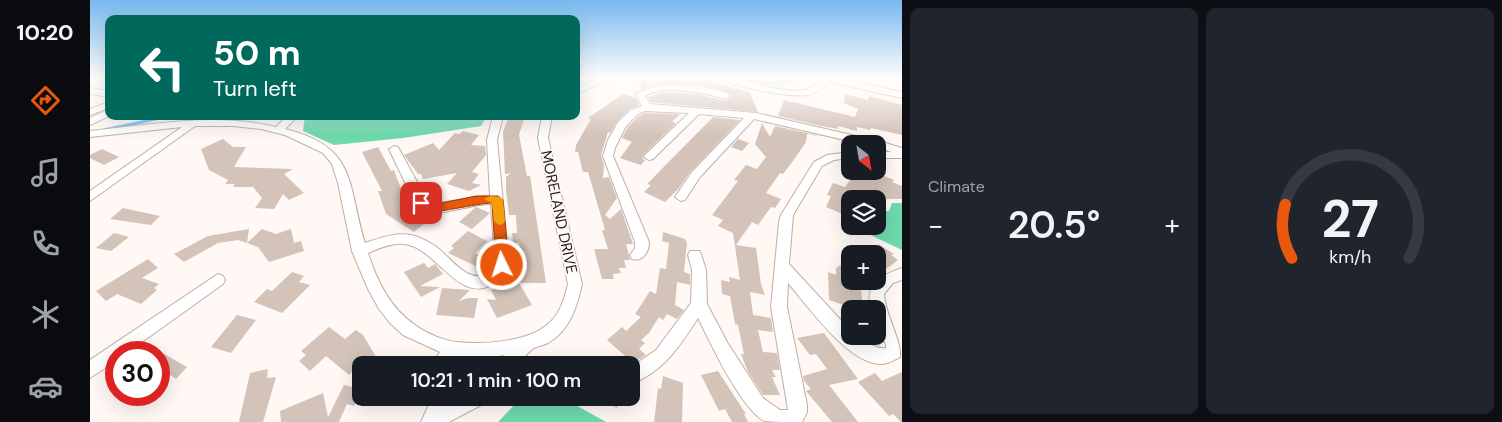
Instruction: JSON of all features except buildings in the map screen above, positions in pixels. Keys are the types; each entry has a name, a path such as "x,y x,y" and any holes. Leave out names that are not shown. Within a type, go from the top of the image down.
{"street":[{"path":"641,97 647,107"},
{"path":"91,112 105,107"},
{"path":"637,255 642,249 642,242 608,156 610,147 621,125 647,107 751,116 841,136"},
{"path":"649,157 696,112"},
{"path":"90,122 105,114"},
{"path":"681,196 696,175 751,116"},
{"path":"278,130 289,120"},
{"path":"359,251 396,239 414,240 436,254 467,281 474,283 494,279 500,272 502,265 492,140 497,120"},
{"name":"MORELAND DRIVE","path":"90,134 235,123 278,130 313,143 329,153 336,162 359,251 378,294 391,311 408,329 431,342 458,350 478,351 525,345 550,333 560,323 573,299 575,284 543,138 546,120"},
{"path":"90,197 191,125"},
{"path":"886,148 902,154"},
{"path":"394,149 421,203 426,208 444,207 476,200 498,200"},
{"path":"886,155 902,154"},
{"path":"695,255 699,270 699,304 721,347 757,404 776,418 785,420 794,418 798,405 779,307 783,230 787,215 812,172 824,160 841,157"},
{"path":"781,265 846,337 863,350 880,356 889,356 894,352 894,346 878,307 876,295 878,287 885,280 902,274"},
{"path":"90,370 218,280"},
{"path":"640,371 650,366 661,356 699,304"},
{"path":"431,342 436,356"},
{"name":"MORELAND DRIVE","path":"515,356 525,345"},
{"path":"447,356 458,350"},
{"path":"478,351 485,356"},
{"path":"430,422 437,406"},
{"path":"430,422 454,406"}],"green space":[{"path":"304,120 485,120 481,126 403,138 334,145 303,131"},
{"path":"892,203 902,203 902,250 870,235 886,235 886,211 889,211"},
{"path":"513,406 577,406 606,422 498,422"}],"waterway":[{"path":"99,131 151,120"}],"slow traffic":[{"path":"490,199 498,200 499,221"}],"route":[{"path":"421,203 426,208 432,209 476,200 498,200 502,265"}]}
